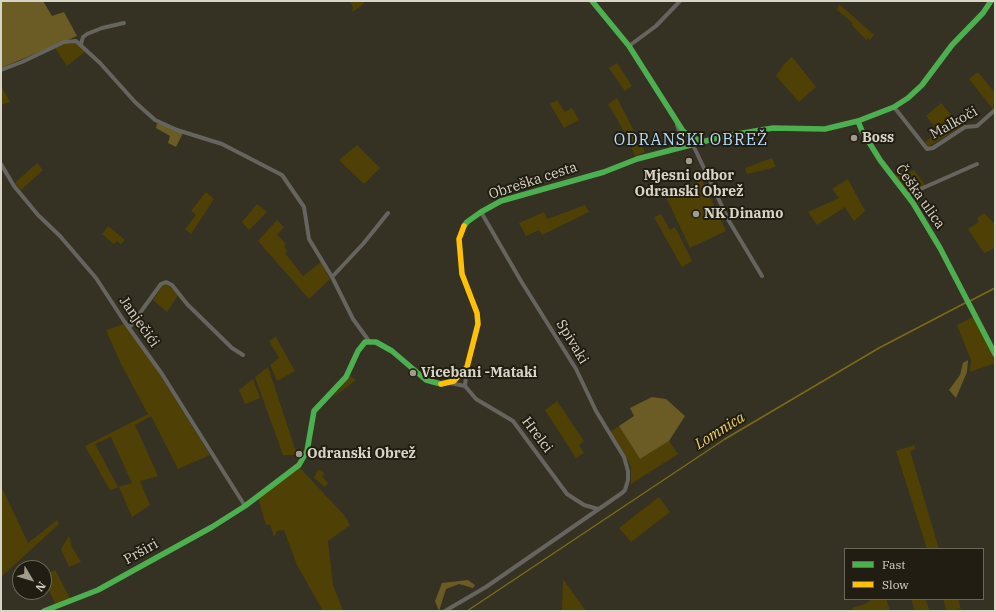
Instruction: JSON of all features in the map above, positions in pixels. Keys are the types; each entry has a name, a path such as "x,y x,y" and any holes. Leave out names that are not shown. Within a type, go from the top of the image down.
{"street":[{"path":"592,1 630,46 677,123 690,137 700,141 708,141"},
{"path":"630,46 653,29 680,1"},
{"name":"Obreška cesta","path":"467,367 477,332 478,319 462,274 459,239 460,233 467,222 481,212 501,201 684,147 748,131 782,128 817,130 858,121 894,107 908,98 922,85 952,45 983,13 991,1"},
{"path":"81,44 83,37 87,34 102,28 124,23"},
{"path":"1,70 22,62 64,42 72,40 81,44 100,63 129,97 155,120 169,127 222,144 282,175 302,203 305,212 308,236 332,277 353,319 369,341"},
{"name":"Malkoči","path":"894,107 922,144 928,149 933,148 965,127 977,126 995,110"},
{"name":"Češka ulica","path":"858,121 862,131 880,160 907,195 940,248 995,354"},
{"path":"677,123 684,147"},
{"path":"693,145 729,221 762,276"},
{"name":"Janječići","path":"1,164 11,181 38,215 60,236 96,278 159,370 245,506"},
{"path":"907,195 977,164"},
{"name":"Spivaki","path":"481,212 521,281 566,352 596,411 624,457 628,471 625,490 598,509"},
{"path":"332,277 363,244 388,214"},
{"path":"129,328 161,284 166,282 172,285 187,304 232,348 243,355"},
{"path":"245,506 303,460 307,451 314,411 346,377 358,351 363,344 369,341 376,342 392,351 426,380 440,384 450,383 464,386 467,367"},
{"path":"450,383 467,367"},
{"name":"Hrelci","path":"464,386 476,399 508,417 518,425 570,497 598,509"},
{"name":"Prširi","path":"44,611 98,590 217,524 245,506"},
{"path":"445,611 486,587 598,509"}],"shaded area":[{"path":"1,1 43,1 52,16 64,12 77,36 1,68"},
{"path":"350,1 363,1 364,4 352,12 353,7"},
{"path":"839,4 874,35 870,40 868,38 866,40 852,25 853,23 837,10"},
{"path":"75,43 86,51 67,66 55,48 64,44"},
{"path":"792,57 816,87 799,102 776,76 784,64"},
{"path":"617,63 632,86 625,91 609,68"},
{"path":"978,72 995,93 993,109 969,79"},
{"path":"1,86 10,102 1,105"},
{"path":"617,98 645,152 635,156 625,133 608,104"},
{"path":"557,100 565,112 572,108 579,120 564,128 550,104"},
{"path":"941,103 961,127 928,147 924,143 938,131 926,116"},
{"path":"157,123 183,133 176,147 168,143 170,136 156,128"},
{"path":"357,145 380,168 364,184 339,160"},
{"path":"772,158 776,167 747,174 745,168"},
{"path":"37,163 43,170 21,190 15,183"},
{"path":"907,166 911,172 914,170 925,185 911,192 907,191 895,175"},
{"path":"848,179 865,211 854,221 845,207 817,225 808,212 839,198 832,189"},
{"name":"NK Dinamo","path":"702,180 726,231 690,248 666,197"},
{"path":"206,192 214,199 191,234 185,229 196,215 191,211"},
{"path":"257,204 267,212 249,230 242,222"},
{"path":"585,205 589,212 542,235 539,230 526,236 519,223 544,212 547,219"},
{"path":"984,213 995,224 995,248 984,253 968,229 979,222 977,218"},
{"path":"661,214 670,230 675,227 692,261 682,267 654,217"},
{"path":"277,220 284,227 277,235 286,244 284,247 288,251 285,253 303,276 321,262 330,279 309,299 258,241"},
{"path":"108,226 125,240 121,244 117,241 114,244 102,234"},
{"path":"167,284 178,295 167,312 153,300 163,285"},
{"path":"973,317 995,358 995,363 970,372 971,360 957,325"},
{"path":"124,324 151,360 210,455 178,469 151,416 135,425 158,476 140,481 150,505 132,517 119,487 110,490 85,446 148,414 121,364 106,330","holes":["111,437 132,483 118,487 95,444"]},
{"path":"276,337 295,371 277,381 270,365 279,358 269,341"},
{"path":"968,360 967,372 956,398 949,390 960,375 963,363"},
{"path":"268,367 297,455 283,455 255,377"},
{"path":"350,376 356,380 332,398 339,390"},
{"path":"253,379 260,398 245,404 239,390"},
{"path":"652,397 666,399 685,416 669,441 640,459 619,426 634,416 630,408"},
{"path":"557,401 584,441 579,445 584,453 576,458 545,410"},
{"path":"619,426 640,459 669,441 678,454 631,484 631,467 610,432"},
{"path":"914,445 916,449 910,451 939,548 927,548 896,451"},
{"path":"300,468 345,516 350,525 328,541 333,585 343,611 323,611 297,565 284,530 277,531 274,537 270,524 266,525 258,498"},
{"path":"318,470 325,473 322,476 328,483 325,487 314,478"},
{"path":"1,486 28,543 57,520 59,524 20,560 12,560 12,567 1,577"},
{"path":"659,497 670,512 631,542 619,528"},
{"path":"69,536 72,547 81,562 69,567 61,549"},
{"path":"55,570 71,600 56,605 52,597 52,572"},
{"path":"563,579 586,611 562,611"},
{"path":"468,580 475,585 473,588 459,584 446,589 439,611 435,601 442,583"},
{"path":"871,600 886,600 890,611 853,611 852,608 865,604"},
{"path":"911,600 925,600 930,611 915,611"},
{"path":"943,600 958,600 961,609 947,611"}],"waterway":[{"name":"Lomnica","path":"970,301 995,288"},
{"name":"Lomnica","path":"467,611 725,439 879,348 967,302"}],"traffic: fast":[{"path":"592,1 629,46 683,131 692,138 703,141"},
{"path":"464,226 481,212 501,201 604,172 637,159 725,136 773,128 825,129 858,121 894,107 908,98 922,85 952,45 983,13 991,1"},
{"path":"858,121 862,131 880,160 913,203 940,248 995,354"},
{"path":"44,611 98,590 212,527 245,506 299,465 307,451 314,411 346,377 358,351 365,342 376,342 392,351 426,380 441,384"}],"traffic: slow":[{"path":"441,384 454,381 467,367 478,324 477,313 462,274 459,239 464,226"}],"place":[{"name":"Boss","path":"854,138"},
{"name":"Mjesni odbor Odranski Obrež","path":"689,161"},
{"name":"NK Dinamo","path":"696,214"},
{"name":"Vicebani -Mataki","path":"413,373"},
{"name":"Odranski Obrež","path":"299,454"}],"district":[{"name":"ODRANSKI OBREŽ","path":"691,140"}]}
